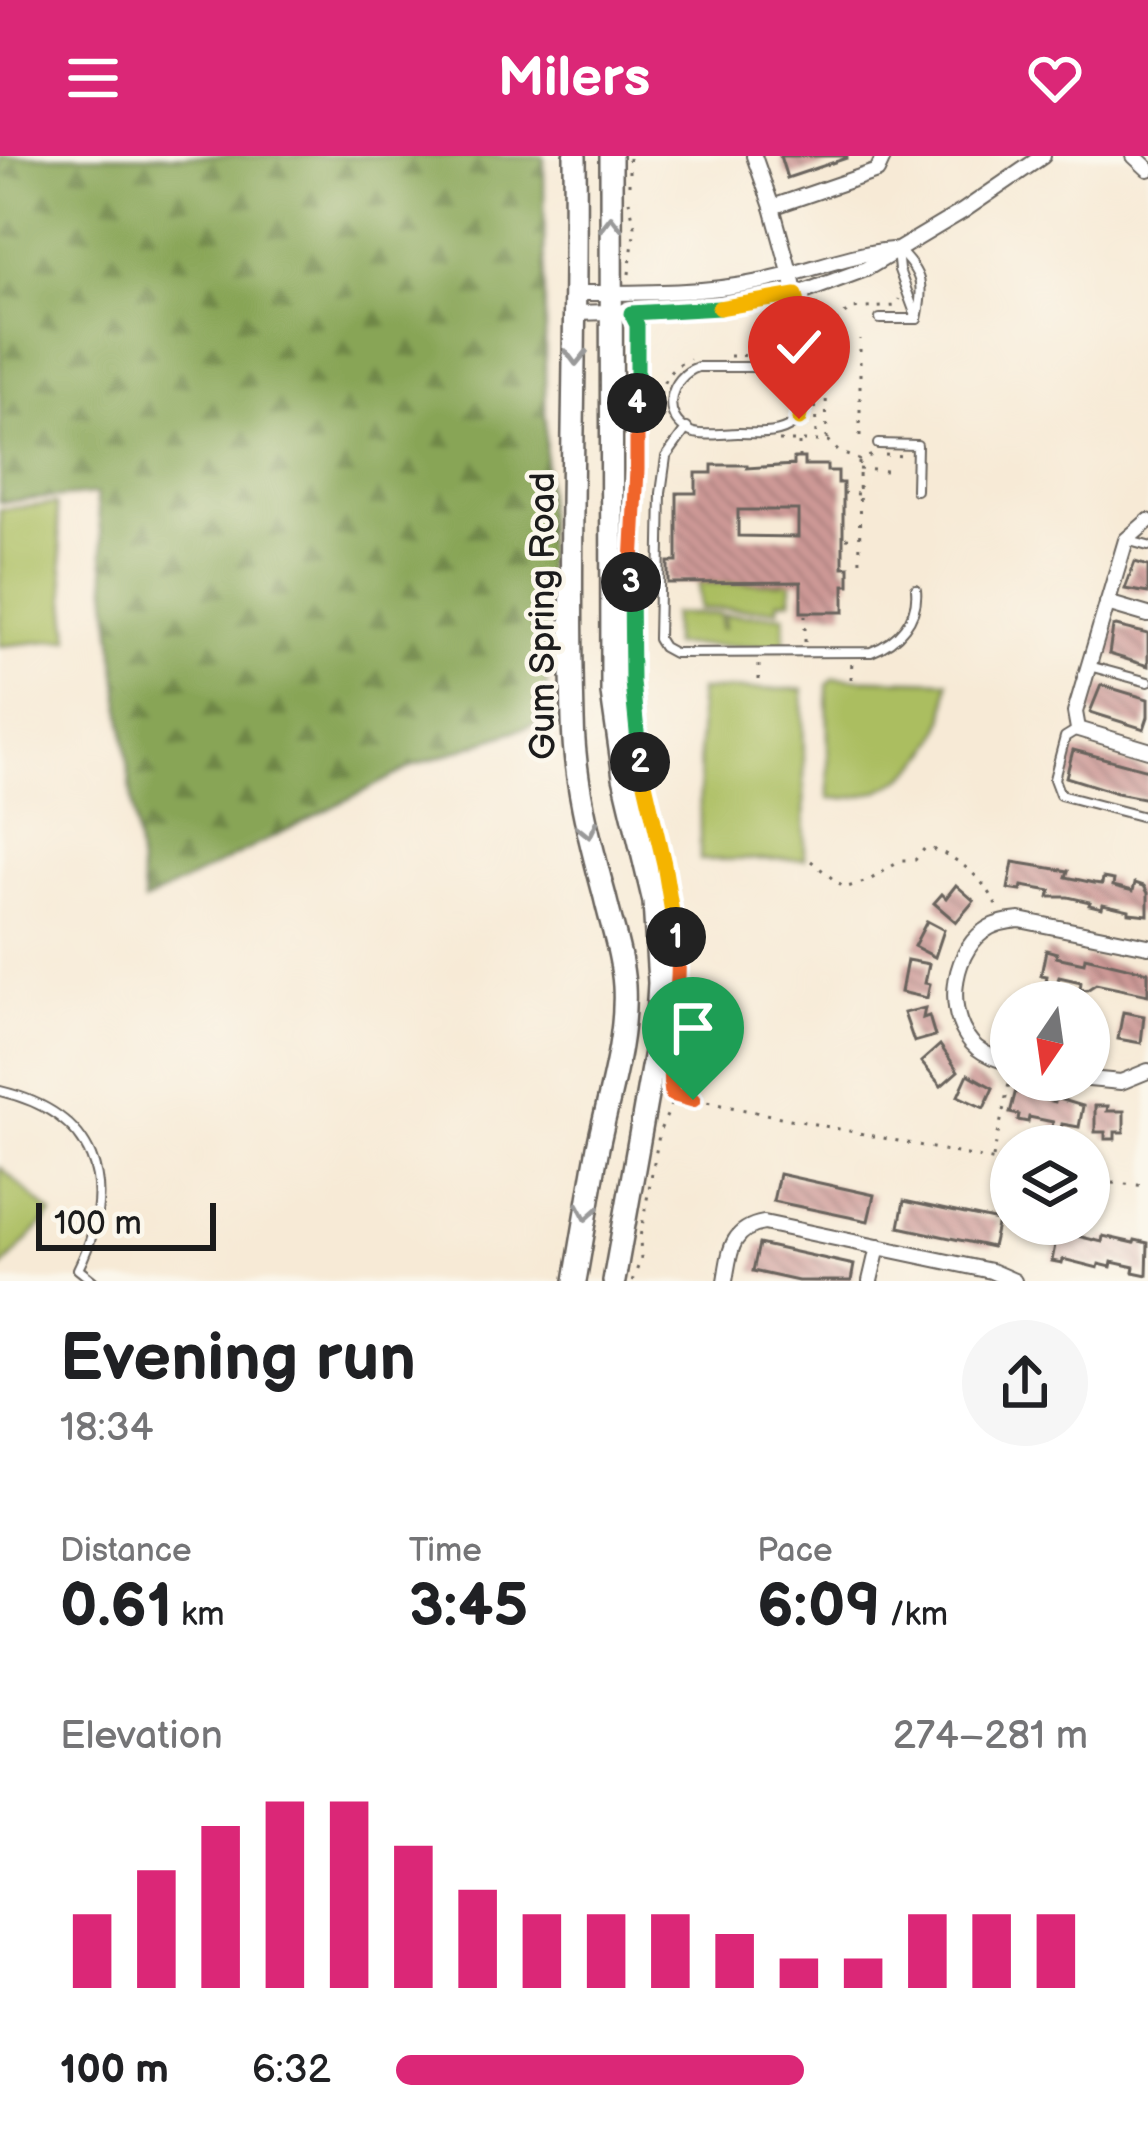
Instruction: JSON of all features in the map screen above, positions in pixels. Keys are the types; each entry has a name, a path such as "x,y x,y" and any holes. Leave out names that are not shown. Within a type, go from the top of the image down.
{"main road":[{"name":"Gum Spring Road","path":"575,156 574,759 624,986 624,1016 575,1281"},
{"name":"Gum Spring Road","path":"611,156 620,303 612,693 624,777 654,902 659,983 655,1051 614,1281"}],"street":[{"path":"754,156 796,295"},
{"path":"772,207 877,171 884,156"},
{"path":"576,303 707,309 796,295 866,269 1043,156"},
{"path":"1134,156 1148,169"},
{"path":"620,303 791,275 897,249"},
{"path":"1148,521 1126,540 1076,712 1078,729 1148,750"},
{"path":"1107,603 1148,615"},
{"path":"990,1056 966,1036 955,1005 963,958 986,929 1019,920 1041,922 1148,946"},
{"path":"1110,1081 1121,1082 1148,1071"},
{"path":"724,1281 737,1237 756,1224 991,1270 1014,1281"},
{"path":"870,1281 878,1247"}],"lane":[{"path":"897,249 899,271 917,319"},
{"path":"897,249 921,281 917,319"},
{"path":"796,295 800,308 803,367 804,404 799,419 775,432 703,434 687,428 673,411 671,399 684,372 803,367"},
{"path":"880,320 917,319"},
{"path":"687,428 666,457 661,493 658,639 663,647 674,653 871,652 885,647 913,617 916,589"},
{"path":"878,444 916,446 916,490"},
{"path":"1126,540 1148,546"},
{"path":"1089,665 1148,682"},
{"path":"1078,729 1065,737 1054,779 1060,795 1148,818"},
{"path":"0,1090 30,1098 57,1113 78,1134 92,1159 99,1184 99,1213 78,1269 93,1281"}],"path":[{"path":"629,156 628,198 634,226 630,272 620,303 637,325 632,663 634,722 644,789"},
{"path":"899,292 896,306 850,309 832,325 825,346 825,433 839,452 859,460 871,454 908,457"},
{"path":"815,366 813,310 822,298"},
{"path":"860,339 860,436"},
{"path":"815,382 816,440 827,441"},
{"path":"799,441 799,458"},
{"path":"859,460 860,569"},
{"path":"859,470 886,471"},
{"path":"843,494 859,494"},
{"path":"846,538 859,538"},
{"path":"805,615 806,653"},
{"path":"851,679 852,652"},
{"path":"758,680 759,653"},
{"path":"650,808 667,880"},
{"path":"812,861 844,888 868,881 902,860 915,860 925,848 939,849 988,888 995,897 1000,923"},
{"path":"669,897 680,970 673,1036"},
{"path":"632,1281 640,1260 660,1130 670,1108 669,1073"},
{"path":"672,1094 990,1159"},
{"path":"1110,1183 1148,1186"}],"green space":[{"path":"0,156 544,156 547,720 416,765 144,902 96,494 0,502"},
{"path":"56,504 70,639 0,646 0,509"},
{"path":"791,581 791,600 778,601 778,609 699,609 699,583"},
{"path":"672,614 720,614 721,629 724,615 784,615 785,647 672,645"},
{"path":"834,678 948,681 946,710 932,748 887,787 849,798 829,798 827,685"},
{"path":"803,689 805,859 700,860 699,690"},
{"path":"0,1167 52,1214 0,1270"}],"building":[{"path":"780,156 847,156 847,158 787,178"},
{"path":"794,458 804,458 804,465 827,465 827,471 838,471 838,483 843,483 843,567 849,567 844,612 801,612 801,582 668,583 668,562 677,562 677,493 696,493 696,473 712,473 712,465 794,465","holes":["738,510 798,510 798,537 738,536"]},
{"path":"1135,562 1148,566 1148,593 1125,589"},
{"path":"1116,626 1148,634 1148,666 1109,654"},
{"path":"1101,685 1148,699 1144,729 1090,712"},
{"path":"1073,750 1148,770 1148,799 1066,777"},
{"path":"1013,862 1068,871 1066,877 1094,883 1102,884 1103,878 1114,880 1113,886 1133,891 1135,883 1144,886 1148,915 1049,897 1051,891 1022,886 1021,891 1008,889"},
{"path":"956,885 974,901 956,922 934,903 942,894 946,898"},
{"path":"927,921 944,930 935,957 914,946"},
{"path":"1046,950 1084,963 1085,957 1148,972 1148,995 1110,987 1110,981 1059,977 1046,981 1047,976 1041,975"},
{"path":"907,960 929,964 927,998 901,992"},
{"path":"925,1008 923,1018 929,1016 935,1036 914,1042 904,1013"},
{"path":"1123,1012 1144,1016 1141,1043 1118,1039"},
{"path":"940,1045 958,1071 941,1086 921,1062"},
{"path":"968,1074 990,1086 984,1108 958,1096"},
{"path":"1013,1101 1066,1101 1083,1106 1079,1125 1052,1125 1029,1117 1028,1122 1010,1113"},
{"path":"1095,1106 1124,1111 1124,1132 1115,1132 1115,1139 1110,1139 1110,1125 1095,1125"},
{"path":"779,1174 874,1195 868,1221 773,1201"},
{"path":"904,1201 990,1219 992,1245 992,1247 899,1227"},
{"path":"1110,1238 1148,1243 1147,1275 1112,1262 1111,1267 1099,1264 1098,1268 1063,1259 1062,1263 1052,1261 1055,1245 1110,1245"},
{"path":"759,1244 854,1265 851,1281 798,1281 753,1271"}],"route":[{"path":"693,1100 672,1094 669,1073 678,950 634,722 631,604 637,325 631,313 707,309 796,295 803,349 804,404 799,419"}]}
